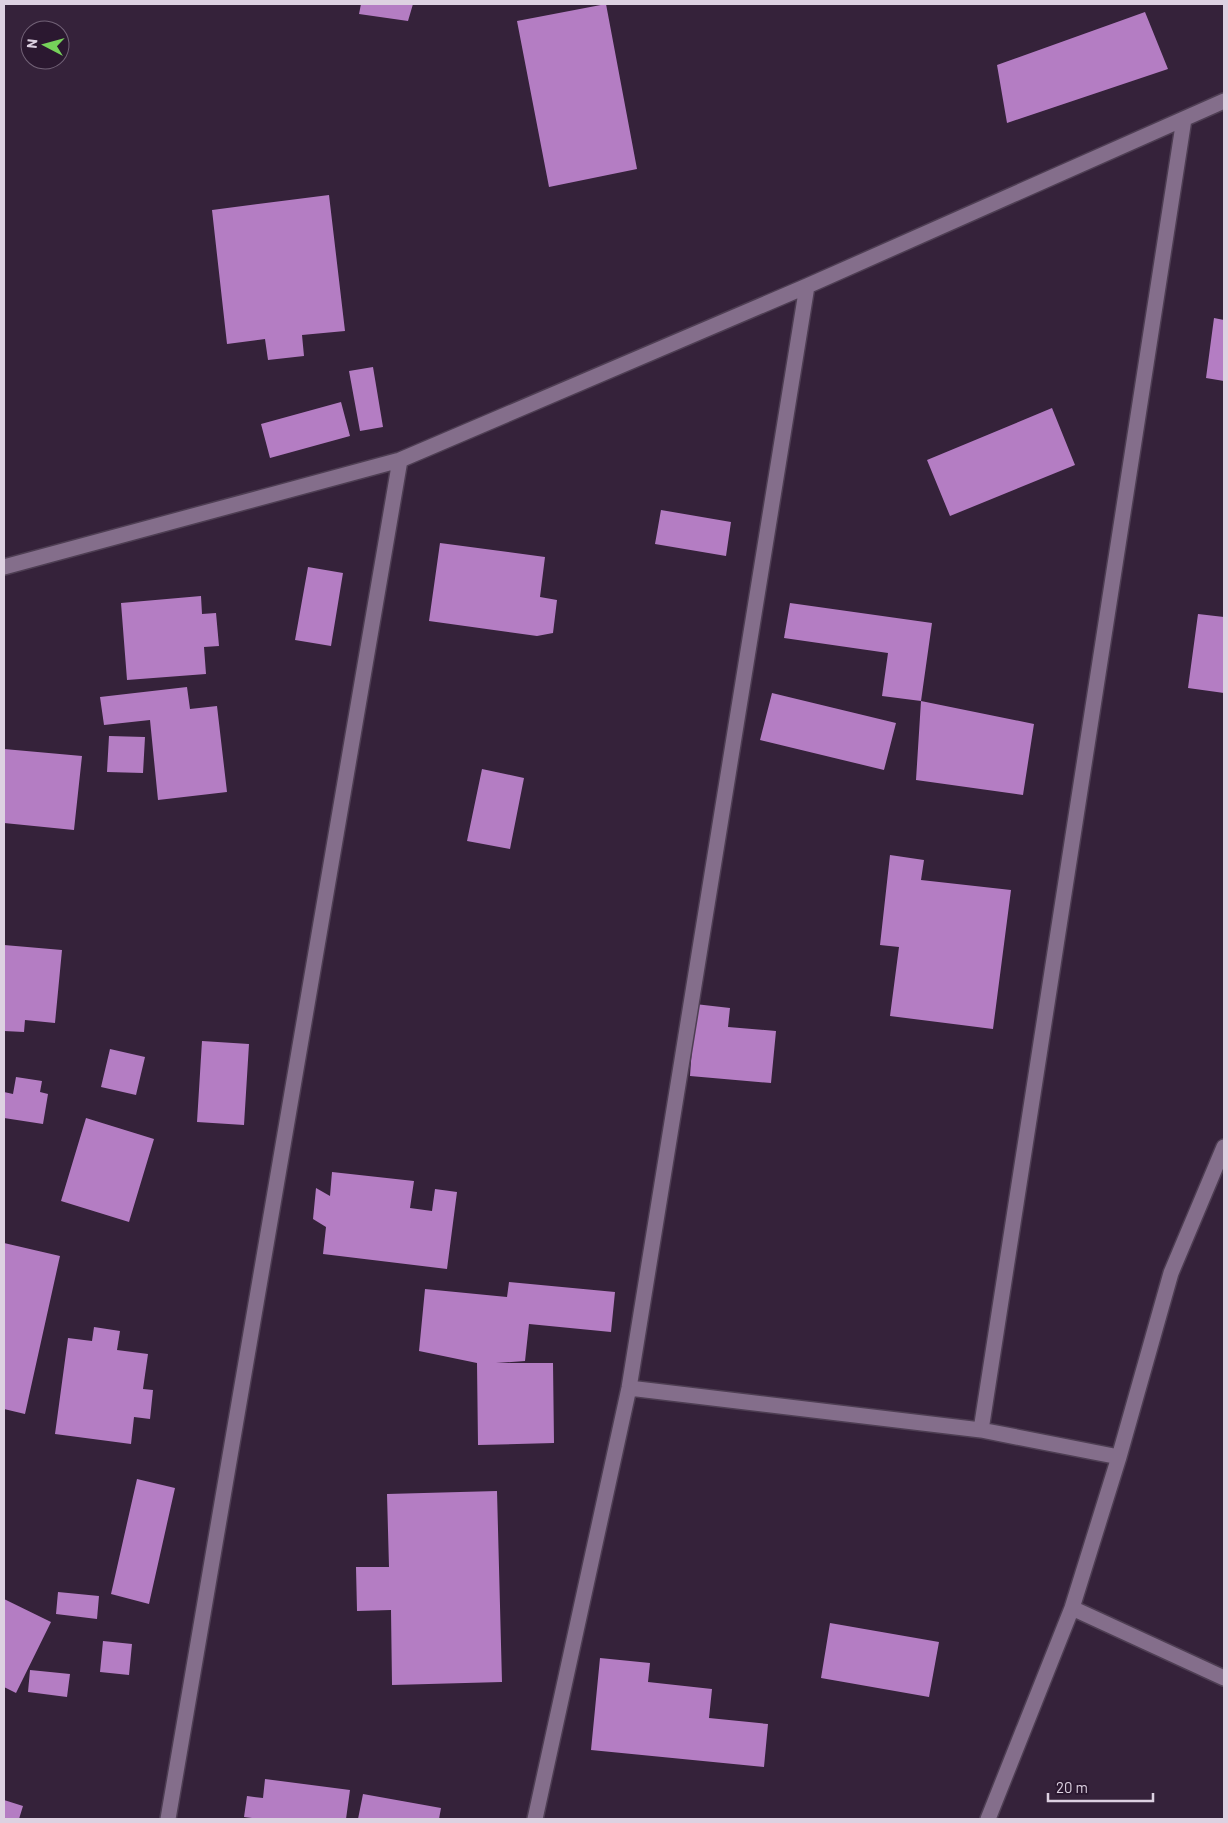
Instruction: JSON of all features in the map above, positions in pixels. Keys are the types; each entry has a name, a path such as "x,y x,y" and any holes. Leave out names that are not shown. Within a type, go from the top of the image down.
{"street":[{"path":"4,567 400,460 807,286 1224,101"},
{"path":"981,1430 1184,119"},
{"path":"535,1819 629,1388 807,286"},
{"path":"168,1819 400,460"},
{"path":"988,1819 1072,1608 1119,1457 1171,1273 1224,1147"},
{"path":"629,1388 981,1430 1119,1457"},
{"path":"1072,1608 1224,1678"}],"building":[{"path":"361,4 413,4 408,21 359,14"},
{"path":"606,4 637,169 549,187 517,21"},
{"path":"1145,12 1168,69 1007,123 997,65"},
{"path":"329,195 345,331 302,335 304,356 268,360 265,339 227,344 212,210"},
{"path":"1214,318 1224,320 1224,381 1206,378"},
{"path":"373,367 383,427 360,431 349,371"},
{"path":"341,402 350,436 270,458 261,424"},
{"path":"1052,408 1075,465 950,516 927,460"},
{"path":"661,510 731,522 726,556 655,544"},
{"path":"440,543 545,557 540,597 557,600 553,633 537,636 429,621"},
{"path":"308,567 343,573 331,646 295,640"},
{"path":"201,596 202,614 216,613 219,646 204,647 206,674 127,680 121,603"},
{"path":"790,603 932,623 921,701 882,696 888,653 784,638"},
{"path":"1198,614 1224,617 1224,693 1188,688"},
{"path":"187,687 190,709 217,706 227,792 158,800 150,720 104,725 100,697"},
{"path":"772,693 896,723 884,770 760,740"},
{"path":"921,701 1034,724 1023,795 916,780"},
{"path":"109,736 145,737 143,773 107,772"},
{"path":"4,749 82,756 74,830 4,823"},
{"path":"482,769 524,778 510,849 467,841"},
{"path":"890,855 924,860 921,880 1011,890 993,1029 890,1016 899,947 880,945"},
{"path":"4,945 62,950 55,1023 25,1020 24,1032 4,1031"},
{"path":"695,1004 730,1008 728,1027 776,1031 771,1083 690,1076"},
{"path":"202,1041 249,1044 244,1125 197,1122"},
{"path":"110,1049 145,1057 136,1095 101,1087"},
{"path":"16,1077 42,1081 40,1092 48,1094 43,1124 4,1118 4,1092 13,1094"},
{"path":"86,1118 154,1139 129,1222 61,1201"},
{"path":"332,1172 414,1181 410,1208 432,1211 435,1189 457,1192 447,1269 323,1254 326,1227 313,1219 316,1188 330,1196"},
{"path":"4,1243 60,1256 25,1414 4,1409"},
{"path":"509,1282 615,1292 611,1332 529,1324 525,1361 496,1363 553,1363 554,1443 478,1445 477,1363 419,1351 425,1289 507,1297"},
{"path":"94,1327 120,1331 117,1350 148,1354 143,1389 153,1390 150,1419 134,1417 131,1444 55,1434 68,1338 92,1341"},
{"path":"137,1479 175,1488 149,1604 111,1594"},
{"path":"497,1491 502,1682 392,1685 391,1610 357,1611 356,1567 389,1567 387,1494"},
{"path":"58,1592 99,1596 97,1619 56,1614"},
{"path":"4,1599 51,1622 16,1693 4,1687"},
{"path":"830,1623 939,1642 929,1697 821,1678"},
{"path":"103,1641 132,1644 129,1675 100,1672"},
{"path":"600,1658 650,1663 648,1682 712,1689 709,1718 768,1724 764,1767 591,1750"},
{"path":"30,1670 70,1674 67,1697 28,1692"},
{"path":"265,1779 350,1790 346,1819 259,1819 244,1817 247,1796 263,1798"},
{"path":"363,1794 441,1808 439,1819 358,1819"},
{"path":"4,1800 23,1806 19,1819 4,1819"}]}
